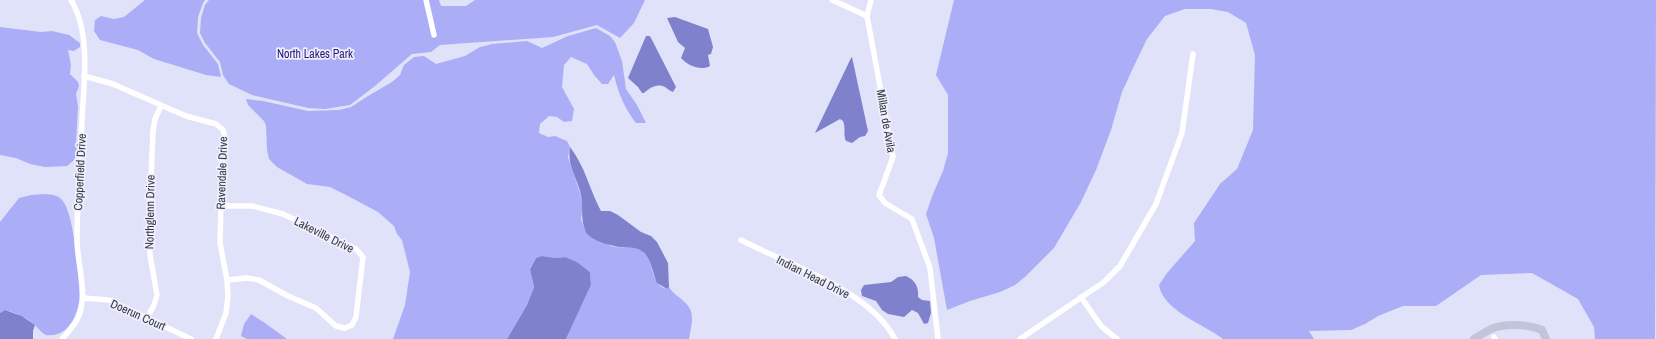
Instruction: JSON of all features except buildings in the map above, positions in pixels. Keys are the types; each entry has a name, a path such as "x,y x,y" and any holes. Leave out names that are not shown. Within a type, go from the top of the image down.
{"street":[{"name":"Copperfield Drive","path":"62,339 76,323 81,310 83,298 77,240 84,76 83,37 79,16 71,0"},
{"path":"426,0 434,35"},
{"path":"832,0 867,16"},
{"name":"Millan de Avila","path":"871,0 867,16 893,157 880,195 885,203 912,218 930,268 938,339"},
{"path":"1020,339 1104,282 1120,266 1156,204 1182,133 1193,54"},
{"name":"Ravendale Drive","path":"84,76 113,84 186,116 216,124 223,130 225,138 222,159 220,243 227,280 228,296 226,313 216,339"},
{"name":"Northglenn Drive","path":"148,318 154,305 156,295 150,255 148,225 153,131 155,119 161,106"},
{"name":"Lakeville Drive","path":"221,206 252,206 283,214 356,249 363,257 356,317 352,325 345,328 336,326 316,308 288,296 259,280 247,278 227,280"},
{"name":"Indian Head Drive","path":"741,240 839,288 865,306 889,327 895,339"},
{"path":"1081,297 1101,326 1117,339"},
{"name":"Doerun Court","path":"83,298 109,300 191,339"},
{"path":"1474,339 1492,329 1519,324 1534,326 1542,330 1546,339"}],"green space":[{"path":"145,0 205,0 198,17 197,33 203,45 218,64 221,77 206,75 154,59 138,50 100,40 94,31 95,20 101,16 114,19 124,17"},
{"name":"North Lakes Park","path":"209,0 439,0 441,6 466,6 475,0 645,0 634,23 620,38 597,25 553,37 440,45 431,52 412,54 375,86 350,105 325,109 308,108 252,95 229,84 223,75 220,62 205,43 200,33 201,18 205,5"},
{"path":"954,0 1656,0 1655,339 1595,339 1594,327 1578,299 1532,273 1481,275 1436,306 1403,306 1378,316 1351,330 1309,331 1314,339 1223,339 1176,310 1162,294 1159,285 1167,273 1195,241 1194,223 1220,184 1237,169 1253,130 1255,55 1246,23 1228,12 1211,9 1185,9 1165,16 1147,39 1122,92 1111,130 1096,170 1081,202 1054,248 1015,285 1000,292 947,310 934,238 926,214 943,171 948,153 948,95 936,75"},
{"path":"0,27 41,32 52,31 69,35 80,43 80,47 74,51 68,50 71,65 70,74 78,82 79,86 76,94 78,107 76,144 77,155 67,166 45,167 30,164 16,158 0,155"},
{"path":"596,28 610,36 615,42 622,61 626,89 637,105 646,123 636,123 628,112 622,100 614,75 608,84 602,84 587,64 571,57 564,65 562,87 574,109 572,121 564,122 557,117 549,116 540,124 539,133 548,137 555,136 567,141 570,147 568,157 580,193 583,207 581,219 585,230 611,246 635,248 645,254 658,283 667,289 669,287 689,307 692,321 689,339 566,339 591,285 590,272 577,262 565,257 556,258 542,256 536,258 530,268 534,287 527,305 507,339 393,339 405,305 410,272 402,240 397,234 394,226 378,212 344,194 330,187 307,184 277,167 269,159 266,126 264,121 248,105 246,99 263,101 308,111 339,110 351,107 392,82 400,75 404,65 414,57 424,56 436,64 465,56 480,47 492,44 527,41 542,48 568,36"},
{"path":"31,195 55,195 61,199 66,206 73,230 80,299 72,322 64,331 53,335 45,335 32,322 17,314 5,310 0,313 0,222 19,198"},
{"path":"251,314 287,339 247,339 241,336 244,324"}],"shaded area":[{"path":"675,17 708,29 713,47 711,54 708,55 710,66 703,68 695,67 681,58 685,48 678,42 667,18"},
{"path":"646,36 650,36 676,87 673,92 665,87 659,86 653,87 642,93 628,78"},
{"path":"852,57 868,131 865,136 860,137 852,143 846,141 844,124 840,119 815,133"},
{"path":"570,147 584,170 601,211 610,211 618,215 641,232 651,236 657,242 668,263 669,287 667,289 657,283 650,262 643,252 633,248 618,247 597,241 587,233 583,220 581,196 570,159"},
{"path":"542,256 556,258 565,257 577,262 590,272 591,285 566,339 507,339 527,305 534,287 530,269 536,258"},
{"path":"906,276 916,284 918,297 922,300 930,301 931,313 928,323 924,324 918,313 912,310 904,317 888,314 882,310 876,301 862,296 861,290 864,285 891,282 898,277"},
{"path":"5,310 22,316 35,325 33,339 0,339 0,313"}]}
